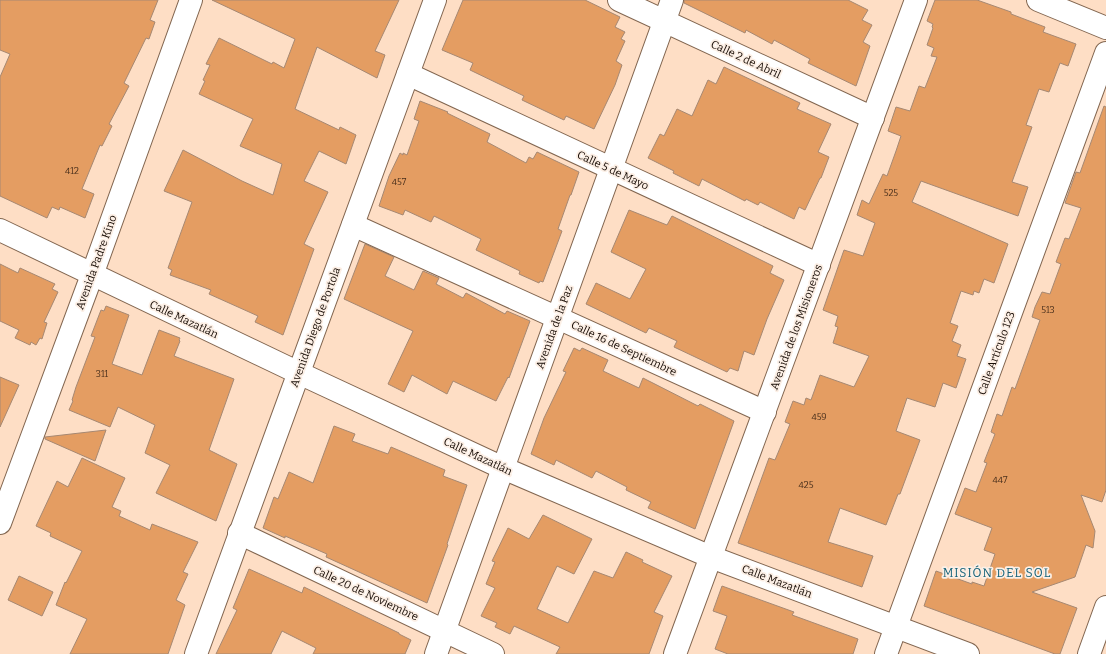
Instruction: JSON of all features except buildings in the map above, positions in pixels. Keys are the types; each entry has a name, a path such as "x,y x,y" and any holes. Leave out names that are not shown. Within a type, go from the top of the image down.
{"street":[{"name":"Avenida Padre Kino","path":"0,523 92,275 191,0"},
{"name":"Avenida Diego de Portola","path":"196,654 435,0"},
{"name":"Calle 2 de Abril","path":"619,0 873,118"},
{"name":"Avenida de la Paz","path":"436,654 672,0"},
{"name":"Avenida de los Misioneros","path":"675,654 916,0"},
{"path":"1038,0 1106,28"},
{"name":"Calle Artículo 123","path":"886,654 1106,53"},
{"name":"Calle 5 de Mayo","path":"408,74 819,265"},
{"name":"Calle 16 de Septiembre","path":"352,225 765,412"},
{"name":"Calle Mazatlán","path":"0,230 299,373 503,468 711,557 968,654"},
{"name":"Calle 20 de Noviembre","path":"239,533 493,654"},
{"path":"1089,654 1106,607"}],"district":[{"name":"MISIÓN DEL SOL","path":"997,573"}]}
